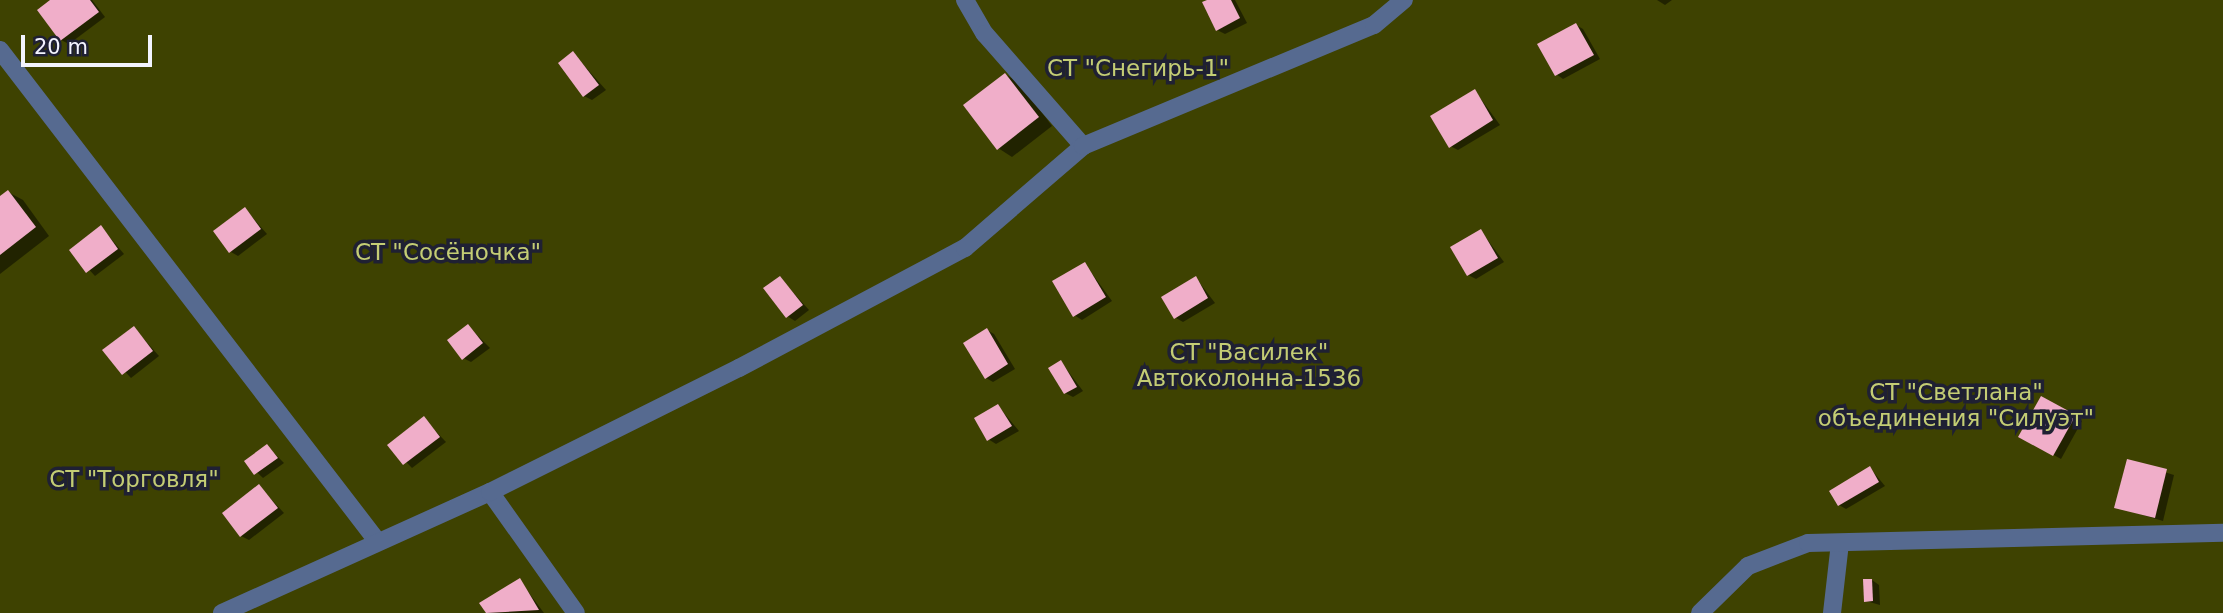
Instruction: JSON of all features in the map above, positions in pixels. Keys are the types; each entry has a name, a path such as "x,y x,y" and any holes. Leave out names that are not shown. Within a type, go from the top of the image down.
{"street":[{"path":"965,0 985,34 1083,146"},
{"path":"222,613 490,492 965,248 1083,146 1374,25 1404,0"},
{"path":"0,51 378,542"},
{"path":"490,492 576,613"},
{"path":"1700,613 1748,566 1808,544 2223,533"},
{"path":"1832,613 1840,543"}],"green space":[{"path":"0,0 2223,0 2223,613 0,613"}],"building":[{"path":"50,0 90,0 99,12 60,41 37,10"},
{"path":"1231,0 1240,18 1216,31 1202,2"},
{"path":"1576,23 1594,55 1555,76 1537,44"},
{"path":"573,51 599,85 583,97 558,63"},
{"path":"1005,73 1039,117 997,150 963,105"},
{"path":"1475,89 1493,120 1449,148 1430,116"},
{"path":"8,190 36,227 0,255 0,196"},
{"path":"245,207 261,229 229,253 213,231"},
{"path":"101,225 118,249 86,273 69,250"},
{"path":"1481,229 1498,258 1467,276 1450,247"},
{"path":"1085,262 1106,297 1073,317 1052,281"},
{"path":"780,276 803,305 786,318 763,288"},
{"path":"1196,276 1208,298 1174,319 1161,297"},
{"path":"468,324 483,343 462,360 447,340"},
{"path":"134,326 153,351 122,375 102,350"},
{"path":"987,328 1008,364 985,379 963,343"},
{"path":"1061,360 1077,387 1064,394 1048,368"},
{"path":"2041,396 2076,415 2053,456 2018,437"},
{"path":"998,404 1012,426 987,441 974,418"},
{"path":"424,416 440,437 403,465 387,445"},
{"path":"267,444 278,458 254,475 244,461"},
{"path":"2127,459 2167,469 2155,518 2114,508"},
{"path":"1870,466 1879,482 1838,506 1829,491"},
{"path":"259,484 278,508 240,537 222,513"},
{"path":"520,578 539,610 486,613 479,603"},
{"path":"1863,579 1872,579 1873,601 1864,602"}],"park label":[{"name":"СТ \"Снегирь-1\"","path":"1138,68"},
{"name":"СТ \"Сосёночка\"","path":"448,252"},
{"name":"СТ \"Василек\" Автоколонна-1536","path":"1249,365"},
{"name":"СТ \"Светлана\" объединения \"Силуэт\"","path":"1956,405"},
{"name":"СТ \"Торговля\"","path":"134,479"}]}
